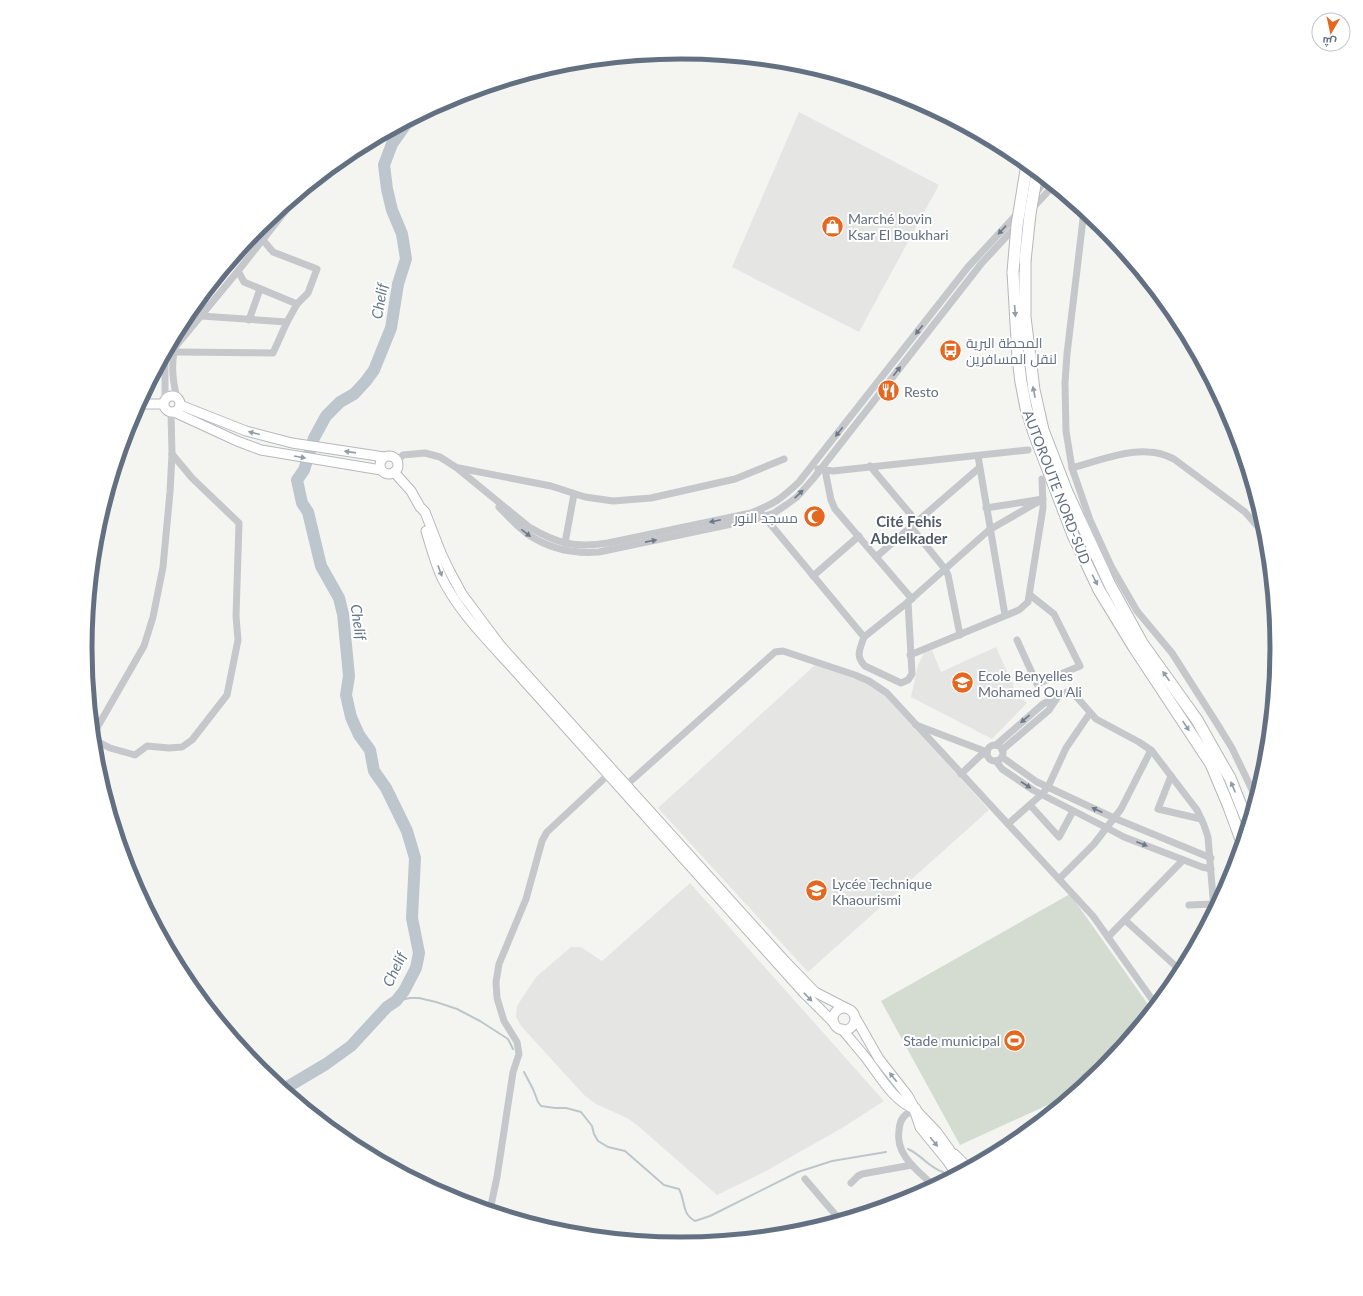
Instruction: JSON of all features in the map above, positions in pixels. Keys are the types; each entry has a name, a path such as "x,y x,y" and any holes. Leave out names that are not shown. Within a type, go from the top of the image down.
{"highway":[{"name":"AUTOROUTE NORD-SUD","path":"1026,171 1017,225 1013,272 1020,382 1034,433 1073,535 1099,590 1135,649 1210,764 1240,835"},
{"name":"AUTOROUTE NORD-SUD","path":"1036,178 1030,214 1025,261 1025,316 1034,390 1044,430 1067,492 1110,585 1142,643 1197,720 1230,778 1245,817"},
{"path":"915,1109 921,1127 954,1169"},
{"path":"954,1155 964,1165"}],"main road":[{"path":"146,403 164,402 170,396 246,431 292,443 384,457 393,457 397,461 397,467 394,472 386,474 381,470 261,450 165,410 164,402"},
{"path":"173,413 179,409 178,401"},
{"path":"381,470 379,464 384,457"},
{"path":"394,472 411,491 420,507 425,512 441,553 462,594 500,645 803,992 836,1026 842,1029 897,1098 915,1109"},
{"path":"420,507 420,515 442,577 460,606 513,670 608,775 624,787 804,982 824,997 852,1011 854,1017 880,1059 908,1096 915,1109 936,1130 961,1166"},
{"path":"834,1023 834,1014 839,1009 846,1008"},
{"path":"842,1029 851,1027 854,1017"}],"street":[{"path":"397,461 403,454 425,453 440,457 457,468 529,527 565,543 589,546 608,543 751,513 759,510 776,502 799,482 968,267 1043,183"},
{"path":"457,468 528,535 554,547 570,552 599,552 736,524 774,513 797,497 823,470 981,264 1050,189"},
{"path":"178,401 173,362 176,346 282,216"},
{"path":"1083,218 1067,354 1065,384 1066,431 1072,468 1090,520 1111,566 1138,611 1172,653 1216,722 1235,754 1252,790"},
{"path":"174,352 273,354 287,322 297,304 308,293 316,269 273,252 263,240"},
{"path":"238,271 244,282 297,304"},
{"path":"249,320 260,289"},
{"path":"201,316 287,322"},
{"path":"164,402 165,365"},
{"path":"98,726 144,646 153,617 163,567 170,492 173,413"},
{"path":"812,466 823,470 833,471 1028,450"},
{"path":"1072,468 1134,452 1162,454 1174,459 1246,512 1257,525"},
{"path":"101,743 110,748 135,755 148,746 169,748 182,746 192,740 227,695 238,640 236,616 239,523 192,478 172,454"},
{"path":"978,456 1005,615"},
{"path":"457,468 552,486 585,497 613,501 651,498 735,479 784,459"},
{"path":"870,466 914,524 945,569 948,575 960,635"},
{"path":"876,557 979,468"},
{"path":"823,470 833,505 910,600 910,655 912,674 908,680 901,683 865,666 859,655 864,637 910,600 990,530 1043,499"},
{"path":"910,655 1019,610 1028,602 1041,520 1043,499 1042,479"},
{"path":"565,543 574,494"},
{"path":"986,508 1043,499"},
{"path":"759,510 864,637"},
{"path":"813,576 858,536"},
{"path":"1017,640 1037,684 1080,666 1054,614 1030,595"},
{"path":"624,787 775,652 784,651 855,675 869,681 887,693 1093,916 1153,1001"},
{"path":"987,752 989,759 999,753 1043,704 1058,698 1067,692 1074,694 1096,719 1151,750 1197,810 1208,837 1214,901"},
{"path":"1008,824 1048,787 1066,748 1090,713"},
{"path":"915,724 987,752"},
{"path":"961,774 981,755 987,752 990,746 1037,782 1114,818 1211,858"},
{"path":"1059,879 1094,844 1121,809 1151,750"},
{"path":"999,753 1002,769 1073,811 1124,837 1202,868 1211,869"},
{"path":"491,1206 512,1079 519,1054 517,1042 504,1020 497,998 496,982 499,964 526,899 542,842 547,832 608,775"},
{"path":"1171,776 1158,809 1201,819"},
{"path":"1030,805 1059,837 1073,811"},
{"path":"1108,937 1183,860"},
{"path":"1189,905 1211,907"},
{"path":"1125,920 1176,967"},
{"path":"915,1109 908,1112 902,1118 898,1135 902,1154 930,1182"},
{"path":"851,1183 862,1174 912,1165"},
{"path":"805,1179 837,1216"}],"shaded area":[{"name":"Marché bovin Ksar El Boukhari","path":"799,112 939,185 859,332 732,267"},
{"name":"Ecole Benyelles Mohamed Ou Ali","path":"996,647 1017,694 1027,703 992,739 911,697 918,665 924,653 932,650 941,672"},
{"name":"Lycée Technique Khaourismi","path":"815,665 879,687 989,810 808,972 658,808"},
{"path":"690,883 884,1101 842,1128 766,1171 717,1195 637,1125 627,1118 596,1104 584,1095 521,1026 516,1017 517,1006 536,977 571,947 581,947 602,961"},
{"name":"Stade municipal","path":"1070,894 1149,1006 1098,1064 1059,1100 960,1145 881,1001"}],"waterway":[{"name":"Chelif","path":"288,1086 326,1064 351,1046 387,1007 396,1001 404,991 416,968 419,953 412,918 415,858 407,831 386,788 374,771 370,750 359,735 351,717 346,695 349,676 343,614 339,598 321,566 308,512 302,503 297,480 304,470 314,438 326,416 340,402 354,394 366,381 374,370 391,328 398,284 406,259 402,234 392,210 387,189 384,165 392,144 402,130"},
{"path":"396,1001 419,998 457,1009 480,1021 508,1039 513,1049"},
{"path":"524,1072 541,1106 566,1108 581,1112 592,1126 598,1141 608,1147 625,1151 664,1185 679,1189 686,1211 695,1221 710,1216 798,1172 832,1161 886,1152"},
{"path":"908,1149 934,1168 943,1172"}],"place":[{"name":"Marché bovin Ksar El Boukhari","path":"833,226"},
{"name":"المحطة البرية لنقل المسافرين","path":"950,350"},
{"name":"Resto","path":"888,391"},
{"name":"مسجد النور","path":"814,517"},
{"name":"Ecole Benyelles Mohamed Ou Ali","path":"963,683"},
{"name":"Lycée Technique Khaourismi","path":"816,891"},
{"name":"Stade municipal","path":"1015,1040"}],"district":[{"name":"Cité Fehis Abdelkader","path":"909,530"}]}
